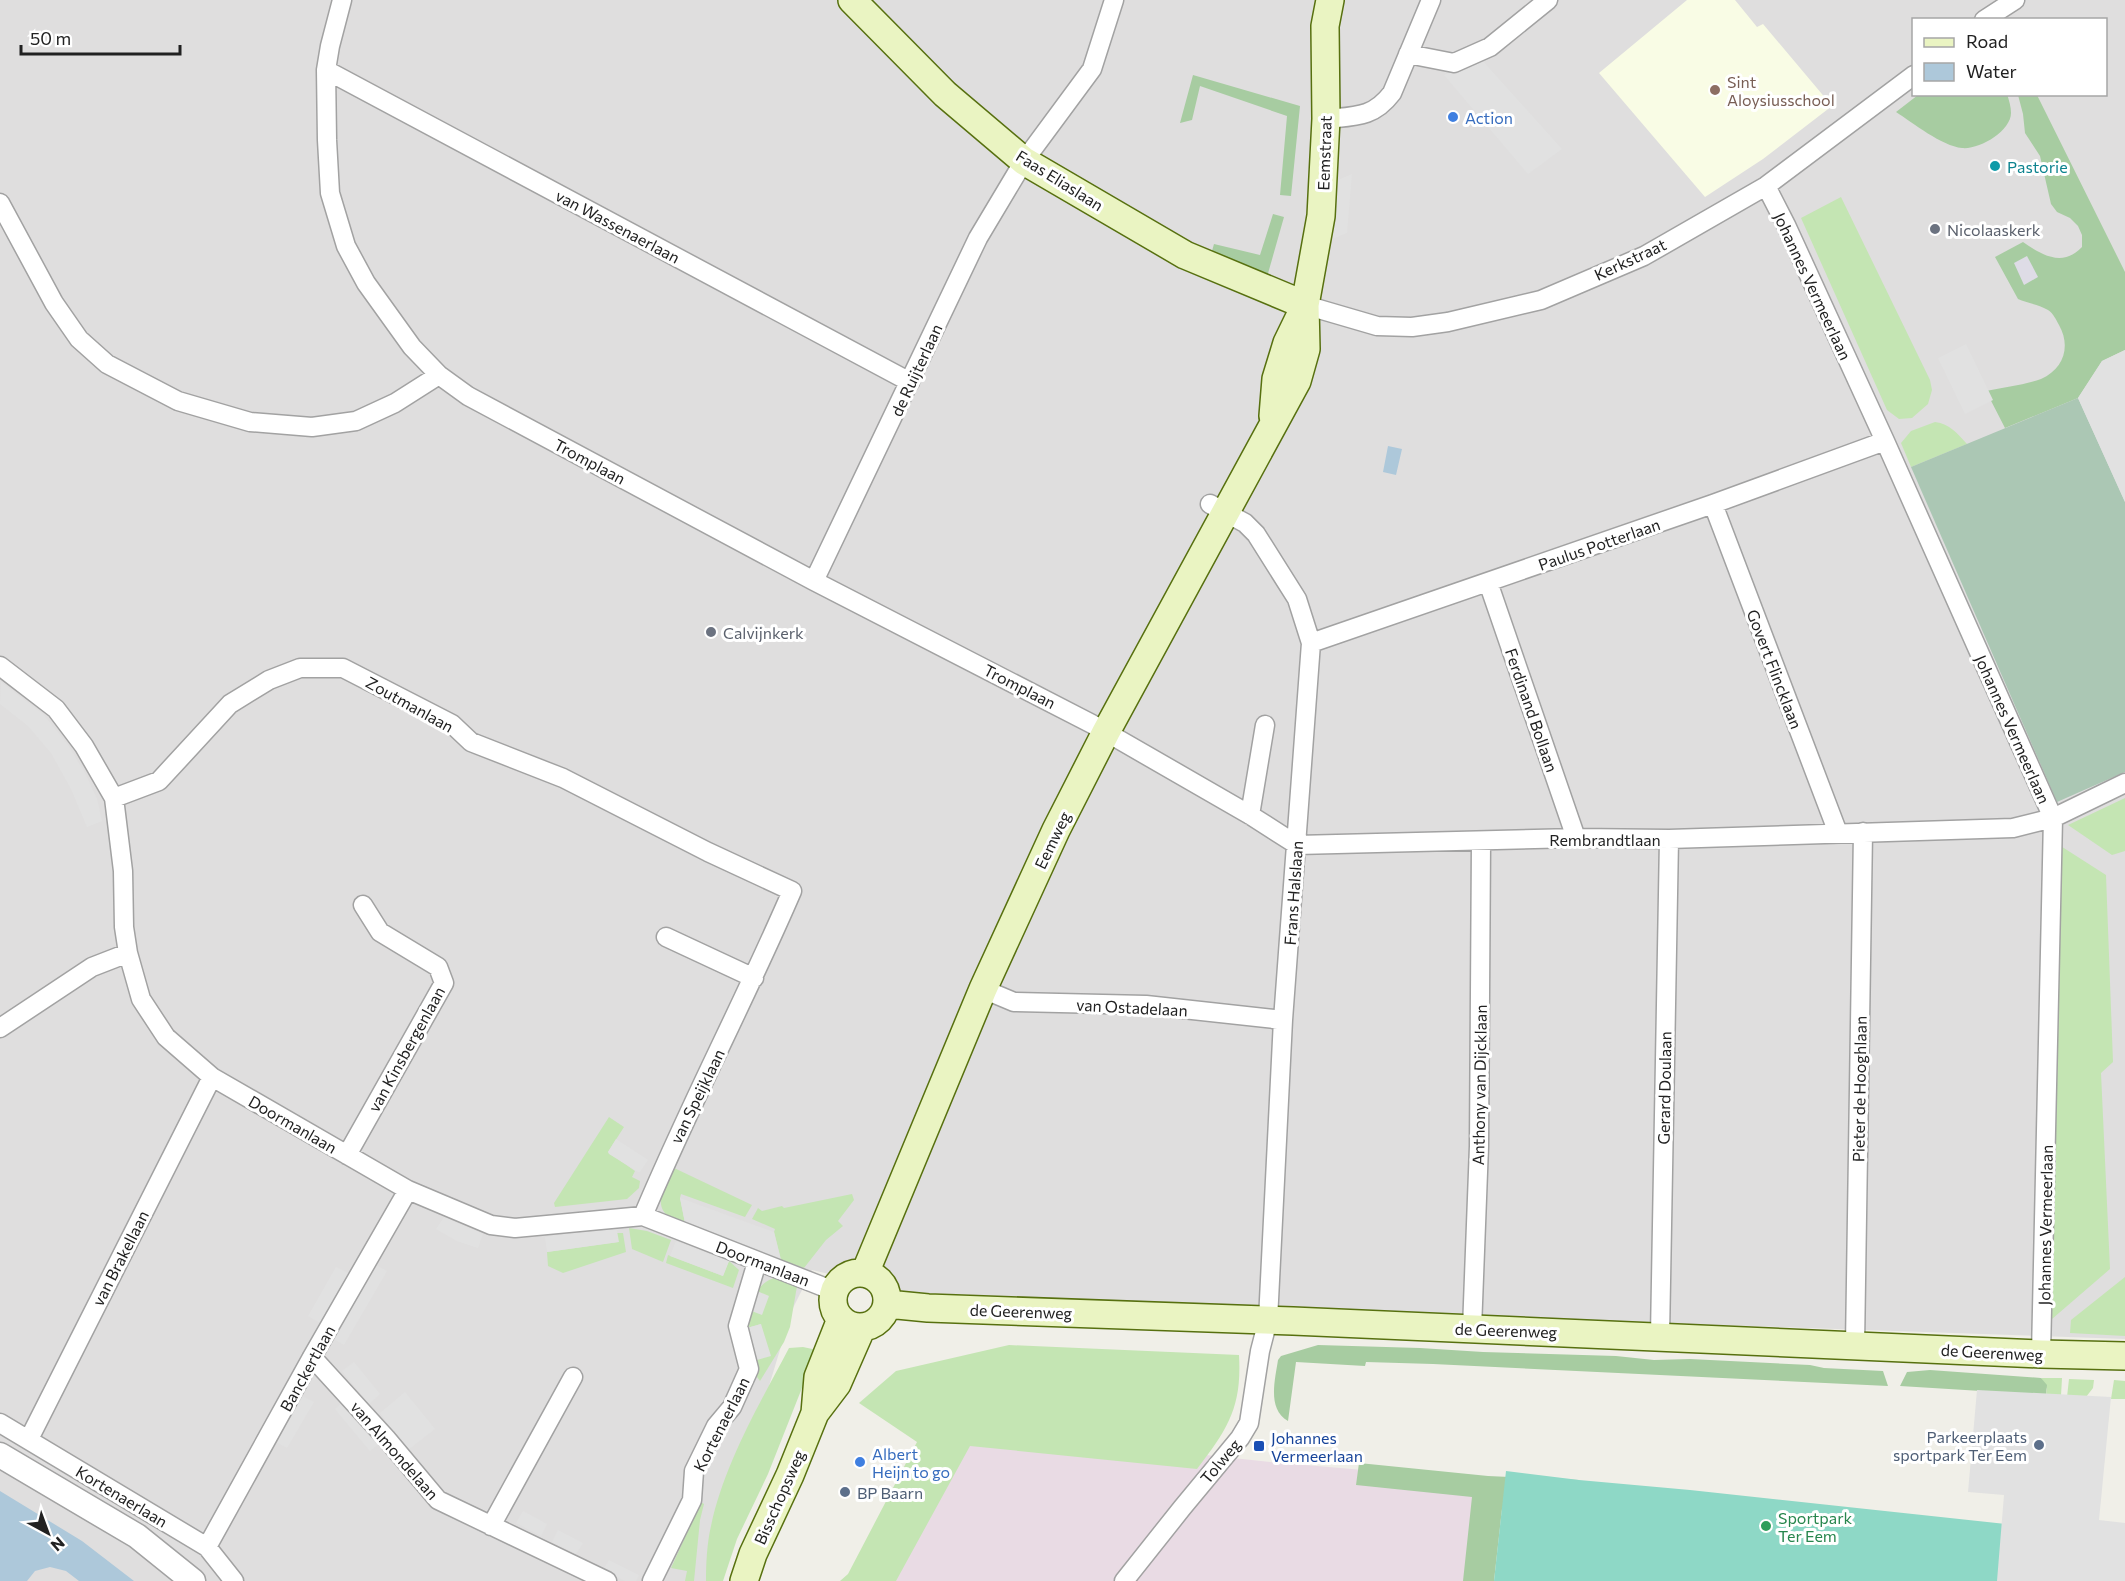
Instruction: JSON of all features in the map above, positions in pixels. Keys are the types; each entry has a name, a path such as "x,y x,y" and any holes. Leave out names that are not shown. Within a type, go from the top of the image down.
{"main road":[{"name":"Eemstraat","path":"1305,305 1321,216 1326,119 1325,26 1330,0"},
{"name":"Faas Eliaslaan","path":"860,4 945,94 1024,161 1185,255 1305,305"},
{"name":"Eemweg","path":"865,1273 983,989 1056,830 1218,508 1297,381 1306,349 1305,305"},
{"path":"857,1272 865,1273 875,1276 882,1283 887,1293 887,1304 879,1320 852,1323 835,1311 834,1291 843,1278 857,1272"},
{"name":"de Geerenweg","path":"887,1304 928,1308 2125,1356"},
{"name":"Bisschopsweg","path":"744,1581 753,1554 790,1475 815,1413 818,1377 852,1323"}],"street":[{"name":"Tromplaan","path":"342,0 326,70 330,193 346,246 366,283 412,347 439,375 468,396 814,581 1107,732"},
{"name":"de Ruijterlaan","path":"814,581 978,238 1024,161 1092,69 1114,0"},
{"path":"1326,119 1370,112 1382,105 1392,93 1431,0"},
{"path":"1408,54 1454,63 1490,47 1548,0"},
{"path":"1987,18 2015,0"},
{"name":"van Wassenaerlaan","path":"326,70 910,382"},
{"name":"Kerkstraat","path":"1305,305 1377,326 1412,327 1448,322 1541,300 1644,255 1766,186 1912,76"},
{"name":"Johannes Vermeerlaan","path":"1766,186 1886,441 2053,818 2042,1354"},
{"path":"0,203 54,303 79,339 107,364 178,401 250,422 312,427 356,421 395,403 439,375"},
{"name":"Paulus Potterlaan","path":"1311,643 1713,504 1886,441"},
{"name":"Govert Flincklaan","path":"1713,504 1838,833"},
{"name":"Frans Halslaan","path":"1218,508 1245,523 1265,546 1297,599 1311,643 1283,1020 1268,1320"},
{"name":"Ferdinand Bollaan","path":"1488,582 1576,838"},
{"name":"Doormanlaan","path":"0,666 56,709 84,746 114,798 123,871 124,927 128,953 141,999 166,1037 212,1077 408,1190 491,1225 515,1228 644,1216 834,1291"},
{"name":"Zoutmanlaan","path":"114,798 159,781 230,704 269,680 300,668 343,668 452,724 471,742 563,778 725,860"},
{"path":"1250,815 1265,725"},
{"path":"1107,732 1297,845"},
{"name":"Rembrandtlaan","path":"1297,845 1576,838 1668,839 2013,828 2053,818 2125,783"},
{"name":"Pieter de Hooghlaan","path":"1854,1345 1863,832"},
{"name":"Gerard Doulaan","path":"1660,1336 1668,839"},
{"name":"Anthony van Dijcklaan","path":"1472,1329 1479,1146 1481,842"},
{"name":"van Speijklaan","path":"644,1216 667,1160 754,978 792,891 725,860"},
{"name":"van Kinsbergenlaan","path":"347,1155 444,983 438,967 380,932 363,905"},
{"path":"666,937 754,978"},
{"path":"0,1028 92,967 128,953"},
{"name":"van Ostadelaan","path":"983,989 1014,1002 1146,1005 1283,1020"},
{"name":"van Brakellaan","path":"29,1439 212,1077"},
{"name":"Banckertlaan","path":"207,1547 408,1190"},
{"name":"Kortenaerlaan","path":"652,1581 692,1500 694,1471 716,1426 732,1407 749,1369 738,1326 757,1262"},
{"name":"Tolweg","path":"1125,1581 1250,1423 1260,1351 1268,1320"},
{"name":"van Almondelaan","path":"312,1357 386,1438 438,1500 607,1581"},
{"path":"491,1526 573,1377"},
{"name":"Kortenaerlaan","path":"0,1423 207,1547 234,1581"},
{"path":"0,1455 137,1536 193,1581"}],"shaded area":[{"path":"0,0 2125,0 2125,1339 1489,1317 905,1292 812,1270 792,1310 710,1581 0,1581"},
{"name":"Sint Aloysiusschool","path":"1687,0 1735,0 1757,27 1763,24 1832,106 1763,159 1705,197 1599,73"},
{"path":"1481,59 1562,149 1528,174 1444,75"},
{"path":"1352,174 1347,233 1330,240 1335,181"},
{"path":"2027,256 2038,277 2024,285 2014,263"},
{"path":"1966,344 1993,400 1965,414 1938,358"},
{"path":"2125,350 2125,502 2078,398 2102,361"},
{"path":"2078,398 2125,502 2125,772 2057,802 1911,467"},
{"path":"1,682 43,714 68,745 97,799 102,821 87,827 71,789 51,753 28,726 0,704"},
{"path":"616,1139 648,1160 640,1172 609,1154"},
{"path":"680,1198 774,1232 781,1260 685,1223"},
{"path":"444,1217 483,1234 478,1248 457,1241 436,1229"},
{"path":"616,1226 619,1242 547,1252 545,1237"},
{"path":"676,1241 729,1261 723,1276 670,1256"},
{"path":"374,1264 387,1271 344,1345 332,1338"},
{"path":"336,1267 350,1274 322,1324 308,1316"},
{"path":"757,1291 769,1296 762,1315 749,1310"},
{"path":"761,1324 771,1356 757,1360 747,1328"},
{"path":"354,1362 380,1394 369,1404 342,1371"},
{"name":"Parkeerplaats sportpark Ter Eem","path":"1977,1390 2111,1397 2099,1520 2125,1523 2125,1581 1997,1581 2004,1495 1968,1492"},
{"path":"405,1392 435,1429 408,1450 380,1413"},
{"path":"302,1396 314,1402 287,1448 276,1442"},
{"path":"344,1401 380,1443 370,1451 335,1409"},
{"path":"966,1445 1132,1447 1270,1462 1492,1481 1481,1581 861,1581"},
{"path":"523,1511 547,1524 541,1536 516,1523"},
{"path":"558,1530 583,1543 576,1554 552,1542"},
{"path":"609,1560 639,1575 636,1581 625,1581 603,1570"}],"green space":[{"path":"1193,75 1300,106 1291,196 1280,195 1287,116 1200,86 1192,120 1180,123"},
{"path":"1917,96 2008,96 2011,113 2006,126 1993,138 1977,146 1962,148 1946,143 1896,112"},
{"path":"2018,96 2037,96 2125,272 2125,350 2102,361 2078,398 2005,428 1986,391 2028,383 2049,375 2060,363 2065,349 2063,333 2055,317 2041,307 2018,299 1995,257 2023,242 2038,252 2060,258 2068,257 2082,247 2082,235 2078,226 2070,218 2057,212 2051,204 2040,156 2025,133"},
{"path":"1841,197 1930,380 1932,390 1928,404 1912,418 1899,419 1887,410 1801,218"},
{"path":"1273,214 1284,217 1267,277 1212,251 1214,244 1260,255"},
{"path":"1935,422 1949,427 1967,444 1911,467 1901,443 1911,431"},
{"path":"2125,798 2125,851 2112,855 2068,825"},
{"path":"2056,843 2106,875 2113,1062 2101,1073 2110,1269 2052,1319"},
{"path":"609,1117 624,1127 608,1152 635,1171 632,1177 640,1181 639,1188 627,1199 555,1207 554,1203"},
{"path":"672,1167 752,1205 745,1217 681,1194 685,1223 673,1219 662,1208 661,1201"},
{"path":"852,1194 854,1200 838,1221 843,1226 826,1240 804,1268 781,1260 775,1229 752,1219 758,1208 762,1211 782,1206 784,1208"},
{"path":"629,1228 647,1231 671,1240 663,1262 632,1249"},
{"path":"617,1233 623,1233 626,1252 563,1273 548,1266 547,1252 618,1242"},
{"path":"668,1255 723,1276 729,1261 739,1270 733,1288 666,1263"},
{"path":"2125,1277 2125,1336 2070,1333 2071,1320"},
{"path":"774,1278 797,1286 790,1327 784,1342 760,1381 753,1361 757,1360 761,1324 747,1328 748,1320 753,1298 761,1286"},
{"path":"1009,1345 1239,1355 1238,1389 1235,1403 1225,1429 1197,1469 970,1446 896,1581 840,1581 848,1574 917,1442 859,1403 896,1371"},
{"path":"1318,1345 1810,1365 1824,1368 1883,1371 1888,1386 1433,1364 1366,1362 1365,1366 1296,1362 1288,1421 1281,1416 1275,1402 1274,1385 1278,1360 1281,1356"},
{"path":"803,1347 817,1350 768,1474 737,1539 723,1581 706,1581 711,1526 734,1457 789,1348"},
{"path":"1930,1370 2041,1378 2047,1385 2046,1395 1900,1386 1907,1372"},
{"path":"2041,1378 2062,1378 2061,1396 2046,1395 2047,1389"},
{"path":"2069,1379 2094,1380 2093,1388 2086,1397 2067,1397"},
{"path":"2114,1380 2125,1381 2125,1399 2111,1399"},
{"path":"1359,1463 1488,1476 1579,1480 1574,1517 1502,1509 1494,1581 1463,1581 1472,1497 1356,1485"},
{"name":"Sportpark Ter Eem","path":"1506,1471 2080,1532 2125,1581 1494,1581"},
{"path":"701,1502 704,1504 700,1520 694,1581 685,1581 687,1571 671,1568"}],"water":[{"path":"1388,446 1402,449 1396,475 1383,472"},
{"path":"0,1491 82,1541 134,1581 79,1581 66,1571 50,1567 35,1571 27,1581 0,1581"}],"place":[{"name":"Sint Aloysiusschool","path":"1715,90"},
{"name":"Action","path":"1453,117"},
{"name":"Pastorie","path":"1995,166"},
{"name":"Nicolaaskerk","path":"1935,229"},
{"name":"Calvijnkerk","path":"711,632"},
{"name":"Parkeerplaats sportpark Ter Eem","path":"2039,1445"},
{"name":"Johannes Vermeerlaan","path":"1259,1446"},
{"name":"Albert Heijn to go","path":"860,1462"},
{"name":"BP Baarn","path":"845,1492"},
{"name":"Sportpark Ter Eem","path":"1766,1526"}]}
